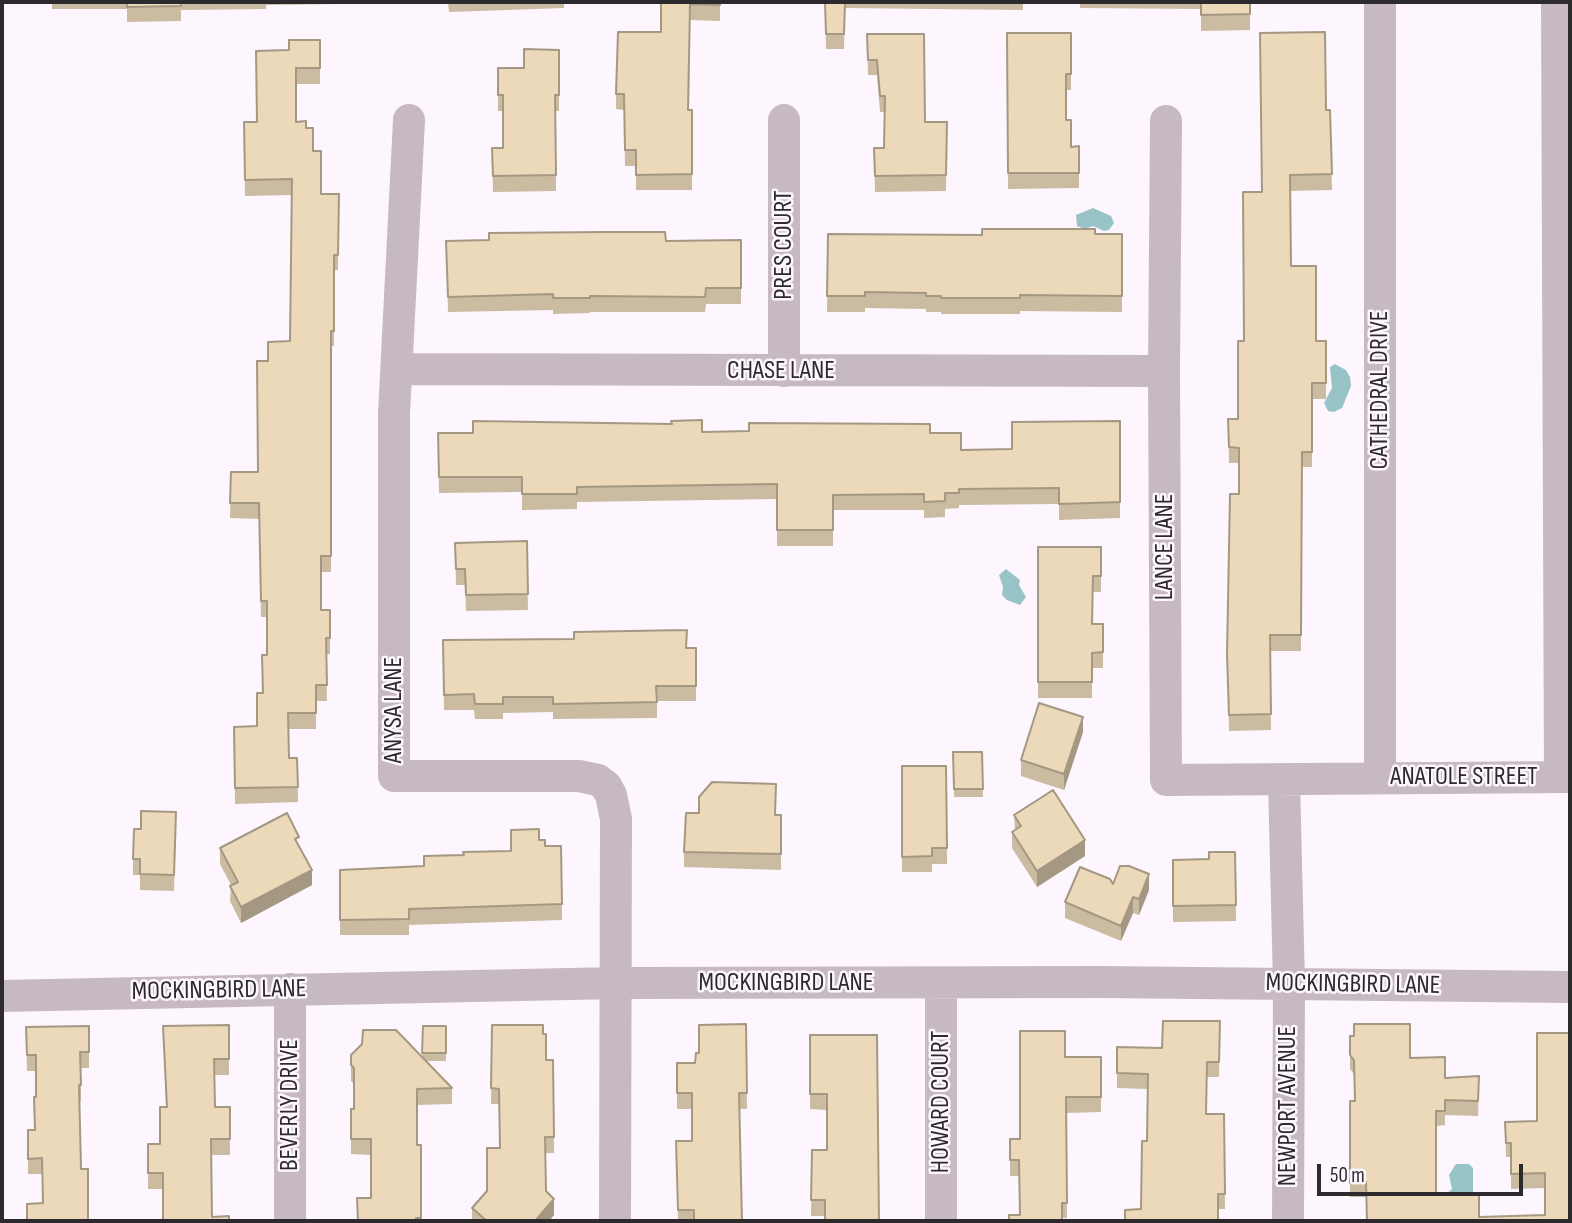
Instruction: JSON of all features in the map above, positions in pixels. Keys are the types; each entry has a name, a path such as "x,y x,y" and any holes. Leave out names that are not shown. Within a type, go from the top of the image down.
{"street":[{"name":"CATHEDRAL DRIVE","path":"1369,778 1380,2"},
{"path":"1557,2 1563,132 1565,776"},
{"name":"ANYSA LANE","path":"409,120 394,414 394,776 579,776 598,780 606,786 615,806 616,819 615,1221"},
{"name":"PRES COURT","path":"784,120 785,371"},
{"name":"LANCE LANE","path":"1166,121 1166,780 1284,781 1369,778"},
{"name":"CHASE LANE","path":"397,369 1164,371"},
{"name":"ANATOLE STREET","path":"1369,778 1565,776"},
{"name":"NEWPORT AVENUE","path":"1284,781 1289,984 1287,1221"},
{"name":"MOCKINGBIRD LANE","path":"2,996 616,983 1570,987"},
{"name":"HOWARD COURT","path":"941,983 941,1221"},
{"name":"BEVERLY DRIVE","path":"290,989 290,1221"}],"water":[{"path":"1093,208 1111,216 1114,223 1109,230 1077,226 1076,215"},
{"path":"1335,364 1346,370 1351,386 1342,408 1334,412 1328,411 1324,403 1332,388 1330,367"},
{"path":"1006,569 1020,580 1019,585 1026,597 1020,605 1002,595 1003,587 999,575"},
{"path":"1456,1164 1469,1164 1473,1168 1473,1201 1446,1200 1446,1194 1452,1189 1449,1175"}],"building":[{"path":"127,2 181,2 181,6 127,7"},
{"path":"661,2 720,2 720,5 690,4 688,110 692,110 692,174 636,175 636,150 625,150 624,94 616,94 618,32 661,32"},
{"path":"825,2 845,2 844,34 826,34"},
{"path":"1201,2 1250,2 1250,14 1201,15"},
{"path":"1325,32 1326,110 1330,110 1332,174 1290,175 1291,266 1316,266 1316,341 1326,341 1326,383 1312,383 1312,452 1302,452 1301,635 1270,635 1271,714 1229,715 1227,655 1230,494 1239,494 1239,448 1229,447 1228,419 1238,419 1238,341 1244,341 1243,192 1262,192 1260,33"},
{"path":"1007,33 1071,33 1071,74 1066,74 1066,120 1071,120 1071,147 1079,146 1079,173 1008,173"},
{"path":"867,34 924,34 925,122 947,122 946,175 875,176 874,148 884,148 885,96 880,96 877,60 868,60"},
{"path":"289,40 320,40 320,68 296,68 296,122 306,121 306,128 313,128 313,151 321,151 321,194 339,194 338,255 334,255 334,331 331,331 331,556 321,556 321,610 330,610 330,638 326,638 327,685 316,685 316,713 288,713 289,758 297,758 298,787 235,788 234,727 257,726 257,693 263,693 262,655 267,655 267,601 261,601 259,503 230,503 231,472 258,472 257,361 268,361 268,342 290,341 292,179 245,180 244,122 257,122 256,51 289,50"},
{"path":"524,49 559,50 559,95 555,95 556,175 493,176 492,148 503,148 503,95 498,95 498,68 524,68"},
{"path":"982,229 1095,229 1095,234 1122,234 1122,296 1020,295 1020,298 941,298 926,296 926,293 865,292 865,296 827,296 828,234 982,235"},
{"path":"665,232 666,241 741,240 741,288 706,288 705,297 553,298 553,294 448,297 446,241 489,240 489,233"},
{"path":"702,420 702,432 749,431 749,423 930,424 930,433 961,433 961,450 1012,449 1012,422 1120,421 1120,502 1059,504 1059,488 959,489 959,493 945,493 945,501 924,502 924,494 833,495 833,530 777,530 777,484 577,487 577,494 522,494 522,477 439,477 438,433 473,433 473,421 672,424 671,421"},
{"path":"527,541 528,594 466,595 465,569 456,569 455,543"},
{"path":"1038,547 1101,547 1101,576 1093,576 1092,624 1103,624 1103,652 1092,653 1092,682 1038,682"},
{"path":"687,630 686,648 696,648 696,686 656,686 657,702 553,704 553,697 503,697 503,704 475,704 474,694 444,695 443,640 574,639 574,632"},
{"path":"1039,703 1083,717 1064,774 1021,760"},
{"path":"953,752 982,752 983,789 954,789"},
{"path":"902,766 946,766 947,848 932,848 932,856 902,857"},
{"path":"712,782 776,784 775,815 781,815 781,854 684,852 686,813 699,813 699,797"},
{"path":"1053,790 1085,840 1037,871 1012,832 1021,826 1014,815"},
{"path":"141,811 176,812 174,875 140,874 140,859 133,859 134,829 141,829"},
{"path":"287,813 299,837 295,839 312,870 241,907 230,886 238,882 220,848"},
{"path":"539,829 539,840 545,840 545,846 561,846 562,904 409,909 409,919 340,920 340,870 424,866 424,856 511,851 511,830"},
{"path":"1209,852 1235,852 1236,905 1173,906 1173,860 1209,859"},
{"path":"1120,866 1129,866 1149,874 1139,899 1133,897 1121,926 1065,902 1080,867 1110,879 1113,884"},
{"path":"1163,1021 1220,1021 1219,1062 1207,1062 1206,1114 1224,1114 1225,1194 1218,1194 1218,1221 1125,1221 1125,1210 1141,1209 1142,1141 1147,1141 1148,1074 1117,1073 1117,1047 1162,1048"},
{"path":"746,1024 747,1093 739,1093 742,1221 694,1221 694,1210 678,1210 676,1141 692,1141 692,1093 677,1093 677,1063 695,1063 696,1053 699,1053 699,1025"},
{"path":"1354,1024 1410,1024 1410,1058 1445,1057 1445,1078 1479,1076 1478,1101 1445,1100 1445,1111 1436,1111 1436,1194 1479,1195 1479,1217 1545,1215 1545,1173 1511,1174 1511,1143 1506,1143 1505,1122 1537,1121 1537,1033 1570,1033 1570,1221 1367,1221 1366,1182 1350,1183 1350,1101 1355,1101 1354,1060 1350,1055 1350,1036 1354,1036"},
{"path":"229,1025 229,1059 214,1059 215,1107 230,1107 230,1139 211,1139 212,1217 229,1216 229,1221 163,1221 163,1173 148,1173 148,1144 160,1144 160,1107 167,1107 163,1026"},
{"path":"492,1025 543,1025 543,1034 546,1034 546,1060 553,1060 554,1137 545,1137 546,1191 554,1199 535,1221 487,1221 472,1208 487,1191 487,1148 500,1148 499,1089 491,1088"},
{"path":"89,1026 89,1052 80,1052 79,1085 81,1169 88,1169 88,1221 27,1221 27,1204 43,1203 42,1158 28,1159 28,1130 35,1130 36,1055 27,1055 26,1027"},
{"path":"423,1026 446,1026 446,1053 422,1053"},
{"path":"363,1030 396,1030 452,1088 417,1089 417,1145 421,1145 421,1218 416,1218 416,1221 358,1221 357,1198 371,1198 371,1139 351,1139 354,1068 351,1065 351,1055 362,1044"},
{"path":"1020,1031 1065,1031 1065,1057 1101,1057 1101,1097 1066,1097 1067,1203 1062,1203 1062,1221 1009,1221 1009,1215 1020,1215 1019,1160 1010,1160 1010,1139 1020,1139"},
{"path":"810,1035 877,1035 879,1221 825,1221 825,1200 811,1200 812,1150 827,1150 827,1094 810,1094"}]}
